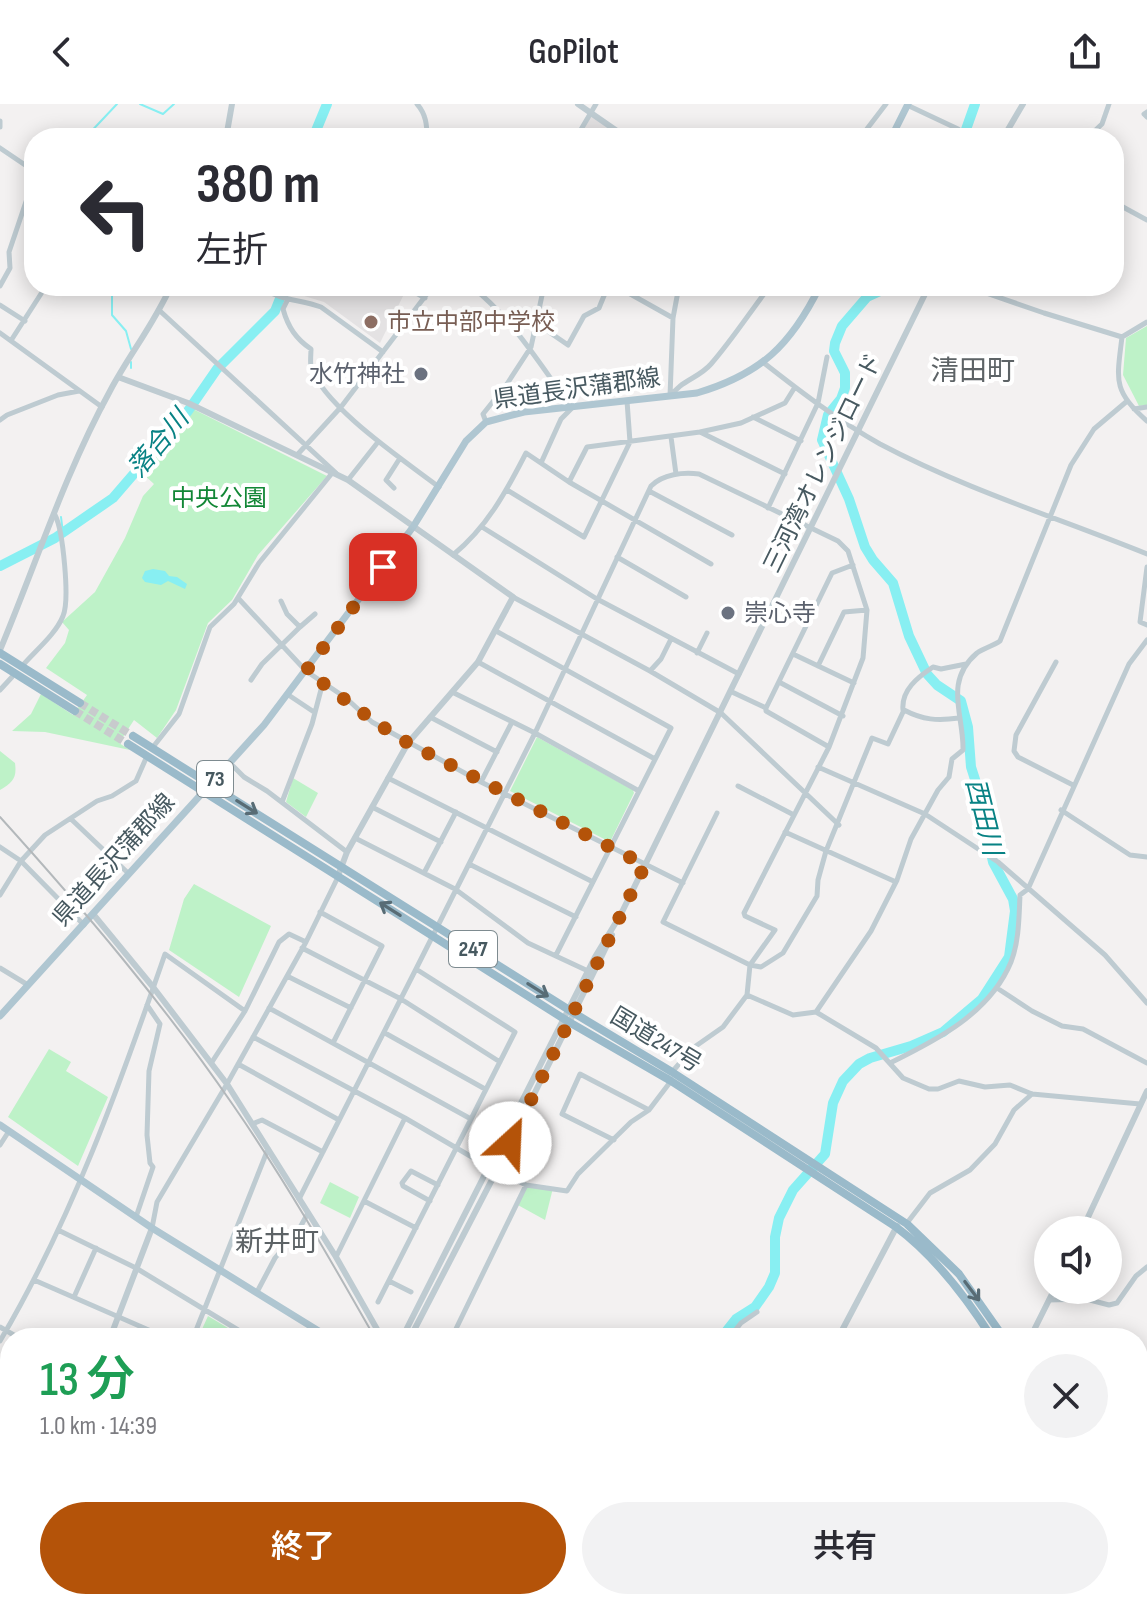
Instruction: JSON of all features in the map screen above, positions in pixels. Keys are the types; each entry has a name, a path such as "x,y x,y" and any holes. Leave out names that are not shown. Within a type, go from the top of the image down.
{"highway":[{"path":"0,651 77,707 0,664"},
{"name":"国道247号","path":"672,1077 566,1020 434,931 342,866 153,747 130,740 147,756 203,792 338,876 434,931 571,1011 809,1166 818,1176 901,1223 984,1328"},
{"name":"国道247号","path":"809,1166 827,1171 901,1223 959,1274 997,1328"}],"main road":[{"path":"896,128 907,105"},
{"name":"県道長沢蒲郡線","path":"0,1016 230,763 306,671 413,527 466,441 486,422 524,412 670,397 720,386 764,363 795,330 814,296"},
{"path":"0,1125 152,1228 314,1328"}],"street":[{"path":"228,128 232,104"},
{"path":"417,104 427,128"},
{"path":"578,104 613,128"},
{"path":"581,128 596,104"},
{"path":"868,128 886,104"},
{"path":"1009,128 1023,104"},
{"path":"1098,128 1109,104"},
{"path":"907,105 956,128"},
{"path":"0,121 0,127"},
{"path":"0,148 24,164"},
{"path":"0,286 10,268 9,252 24,208"},
{"path":"1124,208 1147,220"},
{"path":"12,339 40,296"},
{"path":"0,651 60,497 118,377 167,296"},
{"path":"278,296 321,307 383,352"},
{"path":"297,455 341,407 425,298 422,296"},
{"path":"484,296 531,347 572,408 561,419 541,463"},
{"path":"486,422 483,414 531,347 542,296"},
{"path":"536,323 568,345 584,316 599,308 604,296"},
{"path":"634,296 673,318"},
{"path":"670,397 673,318 677,296"},
{"path":"670,397 676,388 697,378 710,366 762,296"},
{"name":"三河湾オレンジロード","path":"407,1328 621,914 924,296"},
{"path":"995,296 1122,337 1147,322"},
{"path":"287,300 283,309 286,320 298,341 311,349 311,367 326,393 378,442 439,487"},
{"path":"0,305 25,321"},
{"path":"160,311 336,474"},
{"path":"0,333 103,407"},
{"path":"1122,337 1117,379 1126,402 1147,421"},
{"path":"768,508 818,403 827,357"},
{"path":"764,363 858,431 939,472 1147,554"},
{"path":"118,377 188,403 348,480 513,597 721,713 839,825"},
{"path":"569,482 587,447 671,437 741,423 785,403 795,387"},
{"path":"0,420 58,395 80,391"},
{"path":"507,490 584,537 630,442 627,401"},
{"path":"816,1012 871,931 896,882 911,839 938,790 949,777 952,759 963,750 956,691 967,664 980,651 1000,641 1071,465 1094,429 1126,402"},
{"path":"1133,409 1147,407"},
{"path":"753,417 801,441"},
{"path":"700,432 785,474"},
{"path":"671,437 676,474"},
{"path":"348,480 378,442"},
{"path":"453,555 498,507 526,453 569,482 711,564"},
{"path":"394,488 386,480 400,458"},
{"path":"153,747 179,714 210,627 238,598 259,563 336,474"},
{"path":"253,1037 353,1092 405,1118 489,1167 526,1185 567,1191 578,1174 631,1122 649,1110 693,1048 723,1027 747,995 750,965 775,930 744,913 829,747 863,658 867,610 844,545 699,474 676,474 655,481 505,794 455,889 385,1033 368,1062 353,1092 323,1152 299,1199"},
{"path":"649,491 732,535"},
{"path":"23,665 64,616 62,539 55,515"},
{"path":"482,527 597,599 740,675"},
{"path":"617,557 686,597"},
{"path":"766,708 832,573 853,565"},
{"path":"1147,567 1140,622 1147,625"},
{"path":"114,1328 152,1228 157,1202 304,945 347,852 408,743 478,662 513,597"},
{"path":"238,598 306,671 372,722 481,782 683,883"},
{"path":"281,601 287,614 300,627"},
{"path":"818,666 844,612 867,610"},
{"path":"251,680 281,645 315,614"},
{"path":"496,631 671,728 556,955"},
{"path":"697,653 707,633"},
{"path":"650,671 661,659 671,639"},
{"path":"890,1063 933,1042 967,1019 997,988 1011,962 1021,908 1020,895 1028,889 1129,664 1144,649 1147,640"},
{"path":"793,654 854,683"},
{"path":"478,662 655,759"},
{"path":"1056,662 1016,735 1014,751 1018,757 1073,785"},
{"path":"717,813 663,922 750,965 761,967 783,953 817,896 826,851 872,738 888,744 904,710 903,699 915,679 931,668 967,664"},
{"path":"0,690 12,677"},
{"path":"282,802 323,682"},
{"path":"779,682 843,716"},
{"path":"452,692 535,733 639,791"},
{"path":"732,692 766,708 766,711 829,747"},
{"path":"287,694 314,712"},
{"path":"904,710 930,720 959,718"},
{"path":"430,717 497,752"},
{"path":"481,782 512,722"},
{"path":"0,895 21,861 45,835 97,801 136,781 147,756"},
{"path":"230,763 244,777 347,852"},
{"path":"818,767 925,814 996,861 1105,955 1147,1003"},
{"path":"388,778 593,882"},
{"path":"738,786 794,815"},
{"path":"372,807 441,842"},
{"path":"1061,810 1130,855 1147,857"},
{"path":"424,873 456,812"},
{"path":"71,819 129,874"},
{"path":"785,832 896,882"},
{"path":"355,838 455,889 528,943 588,971"},
{"path":"0,847 21,861 84,925"},
{"path":"469,863 576,917"},
{"path":"320,912 382,946 333,1043"},
{"path":"93,914 212,1062 336,1257 376,1328"},
{"name":"三河湾オレンジロード","path":"571,1011 588,971 621,914"},
{"path":"212,1062 245,1011 279,942 289,934 401,999 500,1062"},
{"path":"3,1328 34,1280 58,1230 113,1103 165,954 245,1011"},
{"path":"0,968 28,985"},
{"path":"378,1302 515,1032 416,969"},
{"path":"287,976 351,1008"},
{"path":"997,988 1032,1011 1062,1026 1083,1029 1147,1063"},
{"path":"747,995 793,1015 816,1012 877,1050 903,1078 929,1089 959,1081 985,1087 1010,1085 1032,1094 1140,1104"},
{"path":"136,1217 153,1167 147,1135 151,1084 149,1071 160,1024 147,1005"},
{"path":"269,1008 471,1119"},
{"name":"三河湾オレンジロード","path":"415,1328 497,1170 566,1020"},
{"path":"385,1033 485,1089"},
{"path":"238,1064 339,1120"},
{"path":"614,1140 562,1114 580,1074 649,1110"},
{"path":"1088,1216 1147,1091"},
{"path":"843,1328 901,1223 930,1193 970,1170 995,1144 1014,1110 1032,1094"},
{"path":"336,1257 405,1118"},
{"path":"252,1124 262,1120 323,1152"},
{"path":"0,1145 9,1131"},
{"path":"197,1328 268,1149"},
{"path":"430,1201 402,1183 411,1171 438,1185"},
{"path":"458,1328 526,1185"},
{"path":"364,1201 416,1228"},
{"path":"257,1292 275,1258 298,1231 308,1213"},
{"path":"58,1230 136,1268 235,1328"},
{"path":"74,1297 96,1248"},
{"path":"1122,1296 1136,1276 1147,1267"},
{"path":"34,1280 139,1328"},
{"path":"389,1281 411,1292"},
{"path":"1035,1328 1047,1304"},
{"path":"737,1328 757,1312"}],"shaded area":[{"path":"590,112 613,128 581,128"},
{"name":"市立中部中学校","path":"304,296 403,296 380,343 324,302"}],"green space":[{"path":"1147,326 1147,405 1139,406 1123,375 1126,338"},
{"name":"中央公園","path":"193,409 327,476 258,555 232,600 208,623 176,710 157,738 134,720 119,743 130,750 45,732 12,731 31,714 41,694 73,715 87,695 46,668 65,643 69,630 62,622 95,592 125,538 143,496 154,484 141,472 141,466"},
{"path":"537,737 633,790 610,842 510,791"},
{"path":"0,751 15,763 15,772 8,785 0,790"},
{"path":"293,778 318,793 306,817 286,802"},
{"path":"194,884 271,926 239,997 169,950 184,899"},
{"path":"49,1049 71,1062 66,1071 108,1097 78,1166 8,1117"},
{"path":"330,1182 359,1197 350,1218 320,1203"},
{"path":"526,1185 553,1188 545,1220 516,1204"},
{"path":"208,1316 228,1328 203,1328"}],"water":[{"path":"153,569 177,577 187,584 185,589 168,581 161,585 145,582 142,578 145,571"}],"waterway":[{"path":"94,128 117,104"},
{"path":"140,104 163,114 174,104"},
{"name":"落合川","path":"317,128 327,104"},
{"name":"西田川","path":"967,128 975,104"},
{"path":"112,296 112,315 126,331 131,349"},
{"name":"落合川","path":"0,566 55,538 113,498 188,411 217,369 275,311 281,296"},
{"name":"西田川","path":"729,1328 736,1319 755,1307 769,1287 775,1273 775,1237 779,1218 793,1190 825,1154 833,1103 843,1081 859,1064 870,1058 911,1046 943,1032 982,999 1009,957 1015,911 1013,899 993,862 990,849 992,832 971,767 968,727 961,701 927,674 909,636 893,583 865,547 849,499 822,440 828,415 841,399 845,388 845,373 834,351 835,343 842,326 869,296"},
{"path":"131,362 131,368"},
{"path":"61,517 63,533"}],"tunnel":[{"path":"80,703 133,736"},
{"path":"75,711 128,744"}],"railway":[{"path":"0,817 121,957 206,1067 289,1191 369,1328"}],"place":[{"name":"市立中部中学校","path":"371,322"},
{"name":"水竹神社","path":"421,374"},
{"name":"崇心寺","path":"728,613"}],"district":[{"name":"清田町","path":"973,371"},
{"name":"新井町","path":"277,1242"}],"route":[{"path":"383,567 306,671 346,698 372,722 408,743 645,865 510,1143"}]}
